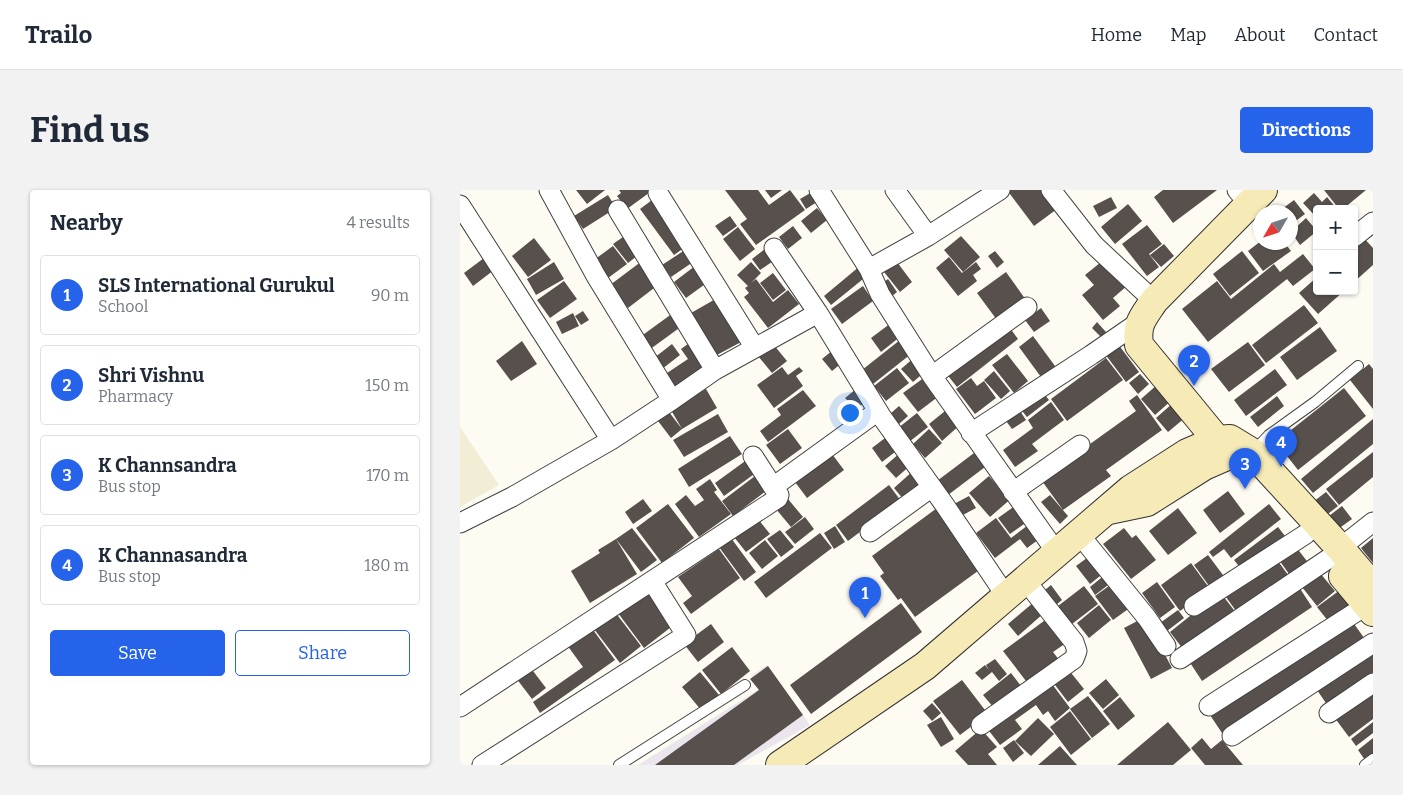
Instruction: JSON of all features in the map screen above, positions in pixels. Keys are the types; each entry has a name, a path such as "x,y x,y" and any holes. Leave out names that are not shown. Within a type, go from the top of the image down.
{"main road":[{"path":"1250,195 1148,310 1138,331 1139,345 1232,450 1241,464 1334,554 1371,602"},
{"path":"780,765 925,666 1131,489 1179,458 1232,450"}],"street":[{"path":"549,190 596,276 672,400"},
{"path":"819,190 869,269 880,294 932,376 1057,553"},
{"path":"895,190 928,236"},
{"path":"869,269 928,236 1000,190"},
{"path":"971,433 1091,355 1148,310 1051,190"},
{"path":"658,193 755,348"},
{"path":"460,205 611,440"},
{"path":"618,210 715,370"},
{"path":"1358,234 1373,222"},
{"path":"774,248 818,313 878,411 932,487 1016,588 1074,642 1077,651 1074,659 981,725"},
{"path":"932,376 1027,307"},
{"path":"460,523 512,497 611,440 715,370 818,313"},
{"path":"773,487 878,411"},
{"path":"1013,492 1080,445"},
{"path":"460,708 778,498 779,495 753,456"},
{"path":"870,532 932,487"},
{"path":"1194,606 1299,519"},
{"path":"1180,659 1334,554 1373,522"},
{"path":"1080,534 1147,618 1166,646"},
{"path":"482,765 686,635 652,582"},
{"path":"1210,706 1371,602"},
{"path":"1232,736 1373,643"},
{"path":"1329,714 1373,683"}],"lane":[{"path":"1232,450 1270,435 1315,402 1358,366"},
{"path":"619,765 745,685"},
{"path":"1365,765 1373,760"}],"shaded area":[{"path":"460,427 499,485 460,507"},
{"path":"767,665 810,725 738,765 638,765 761,688 751,676"}],"building":[{"path":"576,190 605,190 587,204"},
{"path":"619,190 653,190 627,209 617,196 621,193"},
{"path":"725,190 758,190 769,205 790,190 805,210 756,245 740,224 747,219"},
{"path":"765,190 782,190 771,198"},
{"path":"1007,190 1043,190 1057,209 1034,226"},
{"path":"1163,190 1217,190 1173,223 1154,197"},
{"path":"1324,190 1366,190 1348,205 1336,205"},
{"path":"812,192 817,202 806,209 800,199"},
{"path":"1314,193 1322,202 1327,197 1334,205 1313,205 1313,214 1303,203"},
{"path":"608,195 616,208 583,229 574,216"},
{"path":"656,197 688,245 674,255 640,209"},
{"path":"1111,197 1117,208 1099,217 1093,206"},
{"path":"1294,200 1298,205 1287,205"},
{"path":"1128,204 1142,221 1115,244 1101,227"},
{"path":"1298,205 1305,214 1298,219"},
{"path":"817,208 827,220 811,233 801,221"},
{"path":"730,216 737,226 723,236 715,226"},
{"path":"1306,218 1313,226 1313,234 1300,245 1298,242 1298,225"},
{"path":"1147,225 1162,244 1149,254 1159,267 1147,276 1122,244"},
{"path":"793,226 802,238 788,249 779,237"},
{"path":"738,227 755,249 740,261 723,239"},
{"path":"961,236 980,257 963,272 944,250"},
{"path":"1362,236 1373,248 1373,265 1358,278 1358,250 1358,240"},
{"path":"623,237 637,256 628,263 613,244"},
{"path":"534,238 551,260 528,277 512,256"},
{"path":"1164,244 1174,256 1161,267 1150,255"},
{"path":"770,245 779,257 760,270 752,259"},
{"path":"613,246 627,264 608,278 594,260"},
{"path":"1253,247 1253,250 1291,251 1263,271 1248,251"},
{"path":"688,248 696,260 671,277 662,265"},
{"path":"995,251 1004,262 997,268 988,256"},
{"path":"1242,251 1259,273 1230,296 1213,274"},
{"path":"1303,254 1313,266 1313,271 1293,286 1287,279 1208,342 1182,309 1217,281 1231,299 1274,264 1280,272"},
{"path":"949,257 962,273 976,262 981,269 973,275 977,281 958,296 936,268"},
{"path":"484,258 494,270 473,286 464,273"},
{"path":"1106,258 1128,285 1113,298 1120,306 1103,320 1082,295 1094,285 1085,275"},
{"path":"642,261 658,285 628,308 610,285"},
{"path":"554,262 564,279 536,295 527,279"},
{"path":"751,262 761,273 751,283 756,279 773,302 788,290 799,304 768,328 744,297 749,293 745,288 748,286 737,275"},
{"path":"897,262 912,282 900,292 884,272"},
{"path":"695,266 708,282 686,298 674,282"},
{"path":"860,266 868,275 831,305 824,296"},
{"path":"1006,272 1026,300 997,320 977,293"},
{"path":"773,273 786,290 773,300 760,283"},
{"path":"888,279 897,292 891,297 881,284"},
{"path":"564,281 577,299 550,318 537,300"},
{"path":"1313,281 1313,295 1339,295 1318,314 1299,293"},
{"path":"863,286 873,301 842,324 831,309"},
{"path":"719,297 743,341 715,356 691,313"},
{"path":"1304,305 1318,323 1266,363 1252,345"},
{"path":"1041,308 1050,321 1034,332 1025,320"},
{"path":"583,311 589,320 581,325 575,316"},
{"path":"573,313 579,326 562,334 556,322"},
{"path":"673,313 682,326 649,350 640,337"},
{"path":"1097,322 1106,332 1101,337 1092,328"},
{"path":"891,323 901,336 881,352 871,338"},
{"path":"1007,324 1018,339 957,387 945,372"},
{"path":"1320,327 1337,351 1297,380 1280,357"},
{"path":"1033,336 1055,366 1041,377 1019,347"},
{"path":"900,340 911,354 873,384 862,370"},
{"path":"522,341 537,364 511,381 496,361"},
{"path":"692,341 708,364 675,386 667,373 688,359 681,349"},
{"path":"1248,342 1265,365 1229,392 1211,369"},
{"path":"672,344 680,355 662,369 654,358"},
{"path":"773,344 787,361 772,373 758,356"},
{"path":"1118,344 1139,372 1126,382 1105,354"},
{"path":"833,350 843,362 832,371 822,359"},
{"path":"1007,354 1028,381 1014,393 992,365"},
{"path":"916,356 927,370 913,382 901,369"},
{"path":"1106,358 1123,380 1067,421 1051,399"},
{"path":"1369,364 1373,369 1373,409 1350,380"},
{"path":"782,367 788,375 799,367 803,371 796,376 803,386 774,408 757,385"},
{"path":"897,368 909,383 886,401 874,386"},
{"path":"1275,369 1287,385 1246,416 1234,400"},
{"path":"994,371 1010,391 1001,399 984,380"},
{"path":"1140,374 1149,384 1138,394 1129,383"},
{"path":"925,377 939,396 918,412 903,393"},
{"path":"971,378 977,386 984,381 996,398 975,414 956,389"},
{"path":"1158,384 1172,400 1155,415 1141,399"},
{"path":"1344,388 1366,416 1298,470 1276,442"},
{"path":"706,389 717,408 682,429 671,410"},
{"path":"856,389 866,401 856,410 845,398"},
{"path":"803,390 816,406 768,442 760,431 781,415 777,409"},
{"path":"1041,390 1049,400 1027,417 1019,407"},
{"path":"1137,395 1162,430 1106,470 1111,476 1063,510 1042,481 1051,472 1136,411 1129,401"},
{"path":"1277,396 1284,406 1258,427 1250,417"},
{"path":"1051,402 1064,420 1032,444 1038,451 1015,467 1003,450 1033,428 1028,420"},
{"path":"1173,403 1186,417 1168,432 1156,418"},
{"path":"899,406 908,416 899,424 890,414"},
{"path":"950,407 961,424 942,441 929,424"},
{"path":"1020,411 1026,420 1012,429 1006,421"},
{"path":"669,412 682,429 671,438 658,421"},
{"path":"917,413 928,427 909,442 898,428"},
{"path":"718,414 728,432 684,457 673,440"},
{"path":"1373,419 1373,444 1313,493 1301,479"},
{"path":"788,429 802,448 780,464 766,445"},
{"path":"929,429 942,443 925,458 913,444"},
{"path":"730,436 742,454 689,487 678,469"},
{"path":"885,438 895,452 882,462 872,448"},
{"path":"829,450 844,470 807,498 792,478"},
{"path":"978,450 989,464 944,498 933,484"},
{"path":"901,452 912,464 896,478 885,466"},
{"path":"1373,452 1373,477 1339,505 1326,489"},
{"path":"748,459 757,472 724,496 715,483"},
{"path":"914,470 924,482 904,500 894,488"},
{"path":"759,473 770,488 733,516 722,501"},
{"path":"989,476 1002,491 1013,497 990,517 969,493"},
{"path":"710,479 717,490 714,492 731,514 699,537 675,504 686,495 695,506 704,500 696,489"},
{"path":"889,485 901,501 848,541 836,525"},
{"path":"1228,491 1245,514 1220,533 1203,510"},
{"path":"1326,492 1338,506 1324,517 1313,502"},
{"path":"1050,495 1068,516 1060,524 1041,502"},
{"path":"969,496 976,508 961,516 954,504"},
{"path":"643,499 652,511 633,524 625,512"},
{"path":"788,499 803,517 791,527 776,509"},
{"path":"1019,503 1031,519 1010,534 998,518"},
{"path":"668,504 694,538 662,563 636,528"},
{"path":"1269,504 1281,519 1231,558 1224,549 1213,557 1209,552"},
{"path":"1342,506 1352,519 1334,532 1325,519"},
{"path":"937,508 982,568 915,617 901,598 898,600 880,576 884,573 872,556"},
{"path":"1178,508 1197,533 1168,555 1149,531"},
{"path":"805,517 814,529 795,544 785,532"},
{"path":"996,518 1011,538 1032,522 1042,537 1027,548 1020,539 995,558 976,533"},
{"path":"758,519 770,534 746,552 734,537"},
{"path":"835,526 845,542 834,549 824,533"},
{"path":"1278,527 1285,536 1242,570 1234,560"},
{"path":"632,528 657,560 641,572 616,539"},
{"path":"1124,528 1132,538 1136,535 1156,560 1131,579 1103,544"},
{"path":"780,530 794,547 781,557 767,539"},
{"path":"820,533 832,548 766,598 754,582"},
{"path":"731,538 756,572 744,581 719,547"},
{"path":"1373,538 1373,563 1361,548"},
{"path":"616,539 637,574 590,603 571,571 600,553 598,550"},
{"path":"765,540 778,556 762,569 749,553"},
{"path":"1296,547 1310,565 1292,578 1279,560"},
{"path":"719,549 740,578 691,614 683,603 692,596 678,577"},
{"path":"1091,555 1105,572 1090,584 1076,566"},
{"path":"1208,555 1226,579 1212,590 1194,565"},
{"path":"1275,557 1291,579 1239,615 1223,593"},
{"path":"1191,563 1210,589 1180,611 1161,585"},
{"path":"1320,573 1335,591 1317,606 1302,587"},
{"path":"1106,574 1112,582 1095,595 1090,587"},
{"path":"1157,582 1175,607 1160,618 1142,593"},
{"path":"1113,583 1131,607 1113,620 1095,596"},
{"path":"1297,584 1312,607 1202,681 1187,658"},
{"path":"1051,585 1062,600 1056,605 1045,590"},
{"path":"1084,586 1098,604 1072,624 1058,606"},
{"path":"651,589 675,624 644,648 618,613"},
{"path":"1340,590 1354,609 1332,626 1317,607"},
{"path":"1220,592 1237,614 1186,653 1170,632"},
{"path":"1034,602 1044,613 1018,636 1008,624"},
{"path":"901,603 922,632 811,714 790,685"},
{"path":"1099,605 1111,620 1089,638 1077,623"},
{"path":"1178,610 1184,618 1167,631 1160,623"},
{"path":"615,612 641,646 620,663 594,629"},
{"path":"1145,617 1172,668 1151,679 1124,628"},
{"path":"1048,618 1066,643 1053,652 1060,661 1029,685 1003,651"},
{"path":"1352,621 1367,642 1224,736 1208,712"},
{"path":"711,624 724,642 698,662 684,644"},
{"path":"591,627 615,660 540,713 533,702 583,667 567,645"},
{"path":"732,647 750,671 721,694 702,670"},
{"path":"1373,651 1373,679 1330,709 1317,690"},
{"path":"995,659 1007,674 999,681 992,672 982,680 975,673 985,665 989,670 986,665"},
{"path":"768,666 803,715 734,765 655,765 759,690 750,679"},
{"path":"530,667 546,688 532,699 516,678"},
{"path":"1068,669 1084,689 1068,702 1052,681"},
{"path":"700,672 719,695 701,710 682,687"},
{"path":"1011,673 1021,686 994,708 983,695"},
{"path":"1106,679 1119,695 1103,709 1089,693"},
{"path":"962,680 988,714 960,735 933,701"},
{"path":"1049,680 1070,708 1055,721 1048,711 1043,715 1036,705 1015,720 1022,729 1000,745 986,727"},
{"path":"1373,688 1373,719 1349,737 1334,717"},
{"path":"1088,696 1110,724 1092,738 1070,709"},
{"path":"1120,697 1135,716 1118,730 1103,711"},
{"path":"932,703 941,713 932,721 923,711"},
{"path":"1070,711 1091,739 1071,755 1050,727"},
{"path":"941,717 954,739 941,747 927,725"},
{"path":"1038,718 1054,734 1031,756 1015,741"},
{"path":"1168,722 1191,750 1173,765 1117,765"},
{"path":"1373,722 1373,733 1356,746 1351,739"},
{"path":"981,729 997,747 988,754 997,765 968,765 955,751"},
{"path":"1202,738 1211,749 1222,740 1243,765 1205,765 1191,748"},
{"path":"1373,738 1373,754 1365,760 1358,750"},
{"path":"1014,740 1024,753 1013,762 1003,748"},
{"path":"1060,746 1077,765 1038,765"}],"place":[{"name":"Shri Vishnu","path":"1194,386"},
{"name":"K Channasandra","path":"1281,467"},
{"name":"K Channsandra","path":"1245,489"},
{"name":"SLS International Gurukul","path":"865,618"}]}
